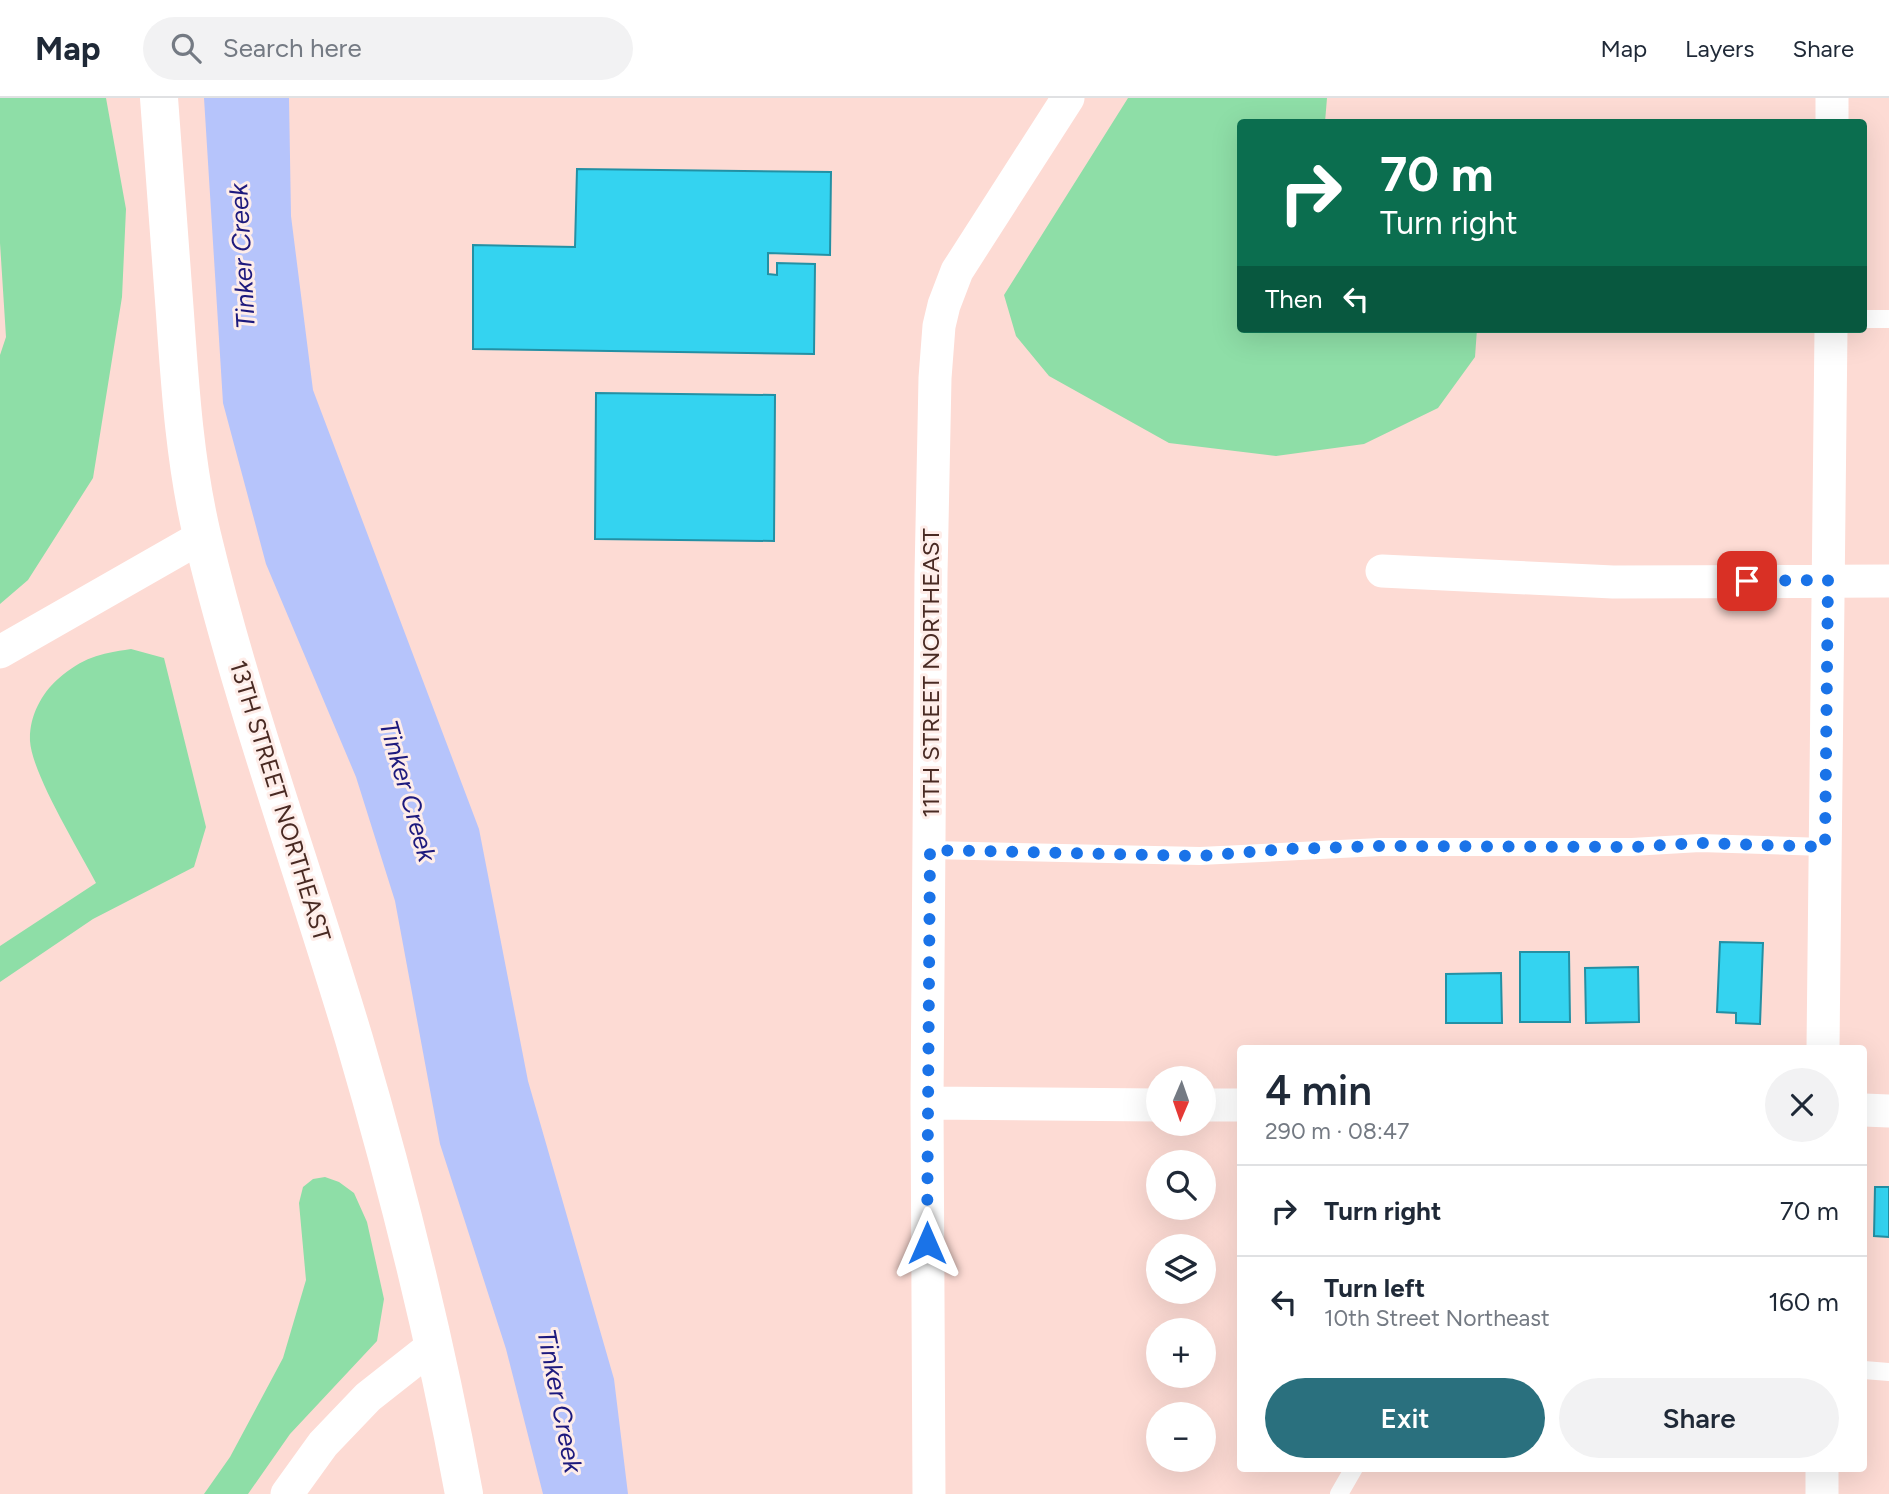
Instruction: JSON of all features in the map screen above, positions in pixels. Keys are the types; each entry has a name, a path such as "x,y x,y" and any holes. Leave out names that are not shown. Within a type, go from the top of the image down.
{"street":[{"name":"13TH STREET NORTHEAST","path":"159,98 180,376 194,496 237,664 394,1181 433,1345 464,1494"},
{"name":"11TH STREET NORTHEAST","path":"929,1494 927,1103 931,575 935,378 939,326 957,271 1068,98"},
{"path":"1832,98 1832,119"},
{"path":"1823,1045 1831,333"},
{"path":"0,652 203,536"},
{"path":"1382,571 1613,582 1889,581"},
{"path":"927,1103 1146,1105"},
{"path":"1216,1105 1237,1105"},
{"path":"1867,1110 1889,1111"},
{"path":"287,1494 323,1444 368,1397 433,1345"},
{"path":"1822,1472 1822,1494"}],"lane":[{"path":"1867,319 1889,319"},
{"path":"930,850 1200,856 1288,849 1380,846 1632,847 1700,843 1825,847"},
{"path":"1867,1370 1889,1372"},
{"path":"1339,1494 1352,1472"}],"green space":[{"path":"0,98 106,98 126,209 122,297 93,478 28,580 0,604 0,355 6,337 0,243"},
{"path":"1128,98 1327,98 1325,119 1237,119 1237,333 1477,333 1475,357 1438,408 1364,444 1276,456 1169,443 1049,376 1016,336 1004,295"},
{"path":"131,649 164,658 206,827 194,867 93,919 0,982 0,946 96,883 57,812 39,772 30,741 34,715 41,699 52,685 76,666 100,655"},
{"path":"325,1177 339,1182 354,1193 367,1222 384,1299 377,1341 290,1434 248,1494 204,1494 230,1457 283,1358 306,1280 299,1203 303,1187 313,1179"}],"water":[{"name":"Tinker Creek","path":"204,98 289,98 291,216 313,390 479,829 528,1081 614,1379 628,1494 543,1494 506,1349 440,1144 395,901 356,777 266,564 223,403"}],"building":[{"path":"577,169 831,172 830,255 768,253 768,274 777,275 777,263 815,264 814,354 473,349 473,245 575,247"},
{"path":"596,393 775,395 774,541 595,539"},
{"path":"1720,942 1763,943 1760,1024 1736,1023 1736,1013 1717,1012"},
{"path":"1520,952 1569,952 1570,1022 1520,1022"},
{"path":"1638,967 1639,1022 1586,1023 1585,968"},
{"path":"1501,973 1502,1023 1446,1023 1446,974"},
{"path":"1875,1187 1889,1187 1889,1237 1874,1236"}],"route":[{"path":"927,1243 930,850 1200,856 1288,849 1380,846 1632,847 1700,843 1825,847 1828,580 1747,581"}]}
